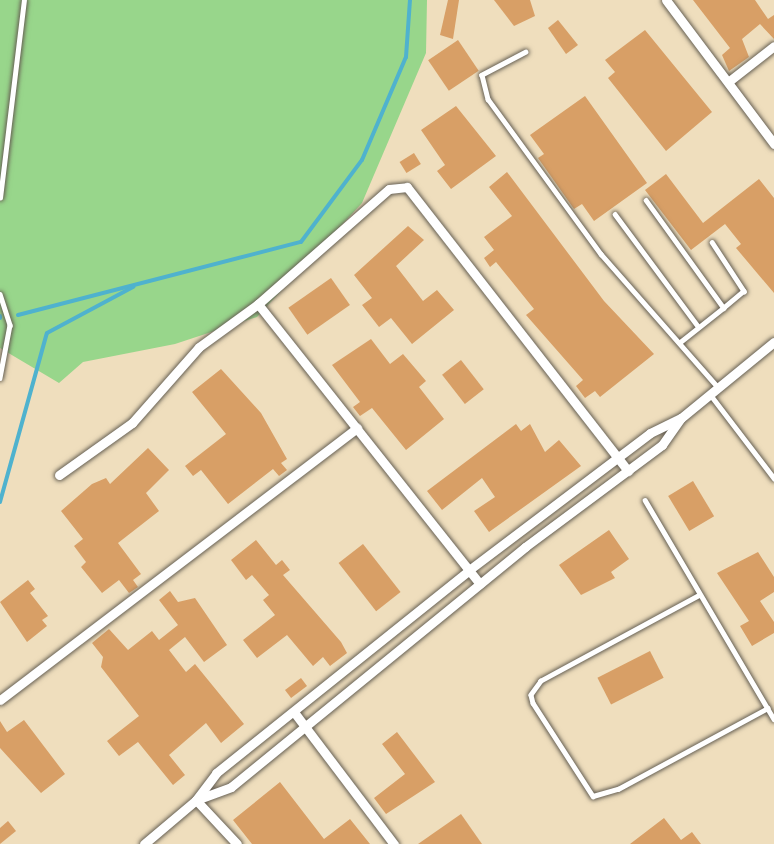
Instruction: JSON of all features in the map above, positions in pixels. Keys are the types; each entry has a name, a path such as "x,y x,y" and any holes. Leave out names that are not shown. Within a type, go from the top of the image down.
{"street":[{"path":"666,0 774,144"},
{"path":"728,82 774,46"},
{"path":"59,475 132,423 199,347 258,304 389,189 406,188 628,471"},
{"path":"258,304 480,584"},
{"path":"196,800 231,787 480,584 662,445 681,418 774,342"},
{"path":"144,844 196,800 216,773 469,570 656,429 681,418"},
{"path":"0,700 357,428"},
{"path":"294,712 394,844"},
{"path":"196,800 237,844"}],"lane":[{"path":"0,198 24,0"},
{"path":"526,52 482,75 488,99 568,211 681,342 774,478"},
{"path":"646,200 724,308"},
{"path":"615,214 698,326"},
{"path":"681,342 744,291 712,242"},
{"path":"0,294 10,325 0,378"},
{"path":"645,500 774,719"},
{"path":"700,595 541,681 531,695 532,703 593,796 618,789 768,708"}],"green space":[{"path":"0,0 427,0 426,53 362,203 257,317 175,344 83,362 59,383 0,348"}],"building":[{"path":"448,0 459,0 453,39 440,35"},
{"path":"494,0 530,0 535,16 514,26"},
{"path":"693,0 755,0 768,19 774,15 774,39 760,24 742,39 749,57 729,71 722,55 730,48"},
{"path":"558,20 578,45 566,54 548,28"},
{"path":"645,30 712,112 666,151 608,78 615,72 605,60"},
{"path":"458,40 479,71 449,91 428,60"},
{"path":"585,96 647,183 594,221 582,204 574,209 538,158 544,154 530,135"},
{"path":"456,106 496,156 451,189 437,171 445,165 421,130"},
{"path":"414,153 421,164 406,173 400,162"},
{"path":"507,172 604,301 654,354 600,397 595,391 585,398 576,386 583,380 526,315 534,309 496,262 490,267 484,258 494,250 484,237 512,216 489,187"},
{"path":"666,174 703,223 759,179 774,198 774,293 736,248 741,244 725,224 691,250 645,190"},
{"path":"408,226 424,240 396,266 423,301 437,290 454,310 412,344 391,318 379,327 362,305 372,298 354,275"},
{"path":"331,278 350,305 307,335 288,308"},
{"path":"371,339 390,364 403,354 426,381 419,387 444,419 406,450 372,408 360,416 353,407 360,402 332,365"},
{"path":"461,360 484,389 465,404 442,375"},
{"path":"221,369 261,413 287,459 281,463 287,470 279,476 273,469 228,504 201,470 193,476 185,466 226,434 192,392"},
{"path":"516,424 521,431 530,424 545,452 559,440 581,466 489,532 474,511 495,497 482,478 442,510 427,491"},
{"path":"148,448 169,470 146,493 159,511 118,543 141,574 133,580 138,587 129,593 119,580 102,593 81,567 86,562 74,546 83,539 61,511 92,484 106,478 110,484"},
{"path":"693,481 714,516 689,531 668,496"},
{"path":"609,530 629,559 611,572 615,578 581,595 559,565"},
{"path":"256,540 276,565 282,560 290,570 283,575 341,642 347,653 330,666 323,657 313,666 287,635 257,658 243,640 275,615 263,600 269,595 252,575 246,580 231,560"},
{"path":"363,544 401,592 376,611 339,563"},
{"path":"758,552 774,577 774,592 760,601 774,622 774,633 752,646 740,626 749,621 717,573"},
{"path":"28,580 35,589 30,593 48,616 42,620 47,626 27,642 0,602"},
{"path":"170,591 178,602 195,598 227,645 204,662 185,637 169,650 186,672 195,664 244,724 221,743 206,723 169,755 185,775 173,785 138,742 119,756 107,741 139,716 101,667 103,657 92,643 109,629 128,650 152,631 159,640 178,625 159,600"},
{"path":"650,651 664,678 611,705 597,678"},
{"path":"301,678 307,686 291,698 285,690"},
{"path":"24,720 65,774 41,793 0,748 0,721 7,732"},
{"path":"397,732 435,782 386,814 374,798 405,774 382,744"},
{"path":"280,782 324,839 350,819 370,844 252,844 233,820"},
{"path":"461,814 482,844 418,844"},
{"path":"664,818 681,840 692,832 701,844 630,844"},
{"path":"8,821 16,831 0,844 0,828"}],"waterway":[{"path":"18,315 301,242 362,160 406,57 410,0"},
{"path":"0,502 47,333 133,287"}]}
